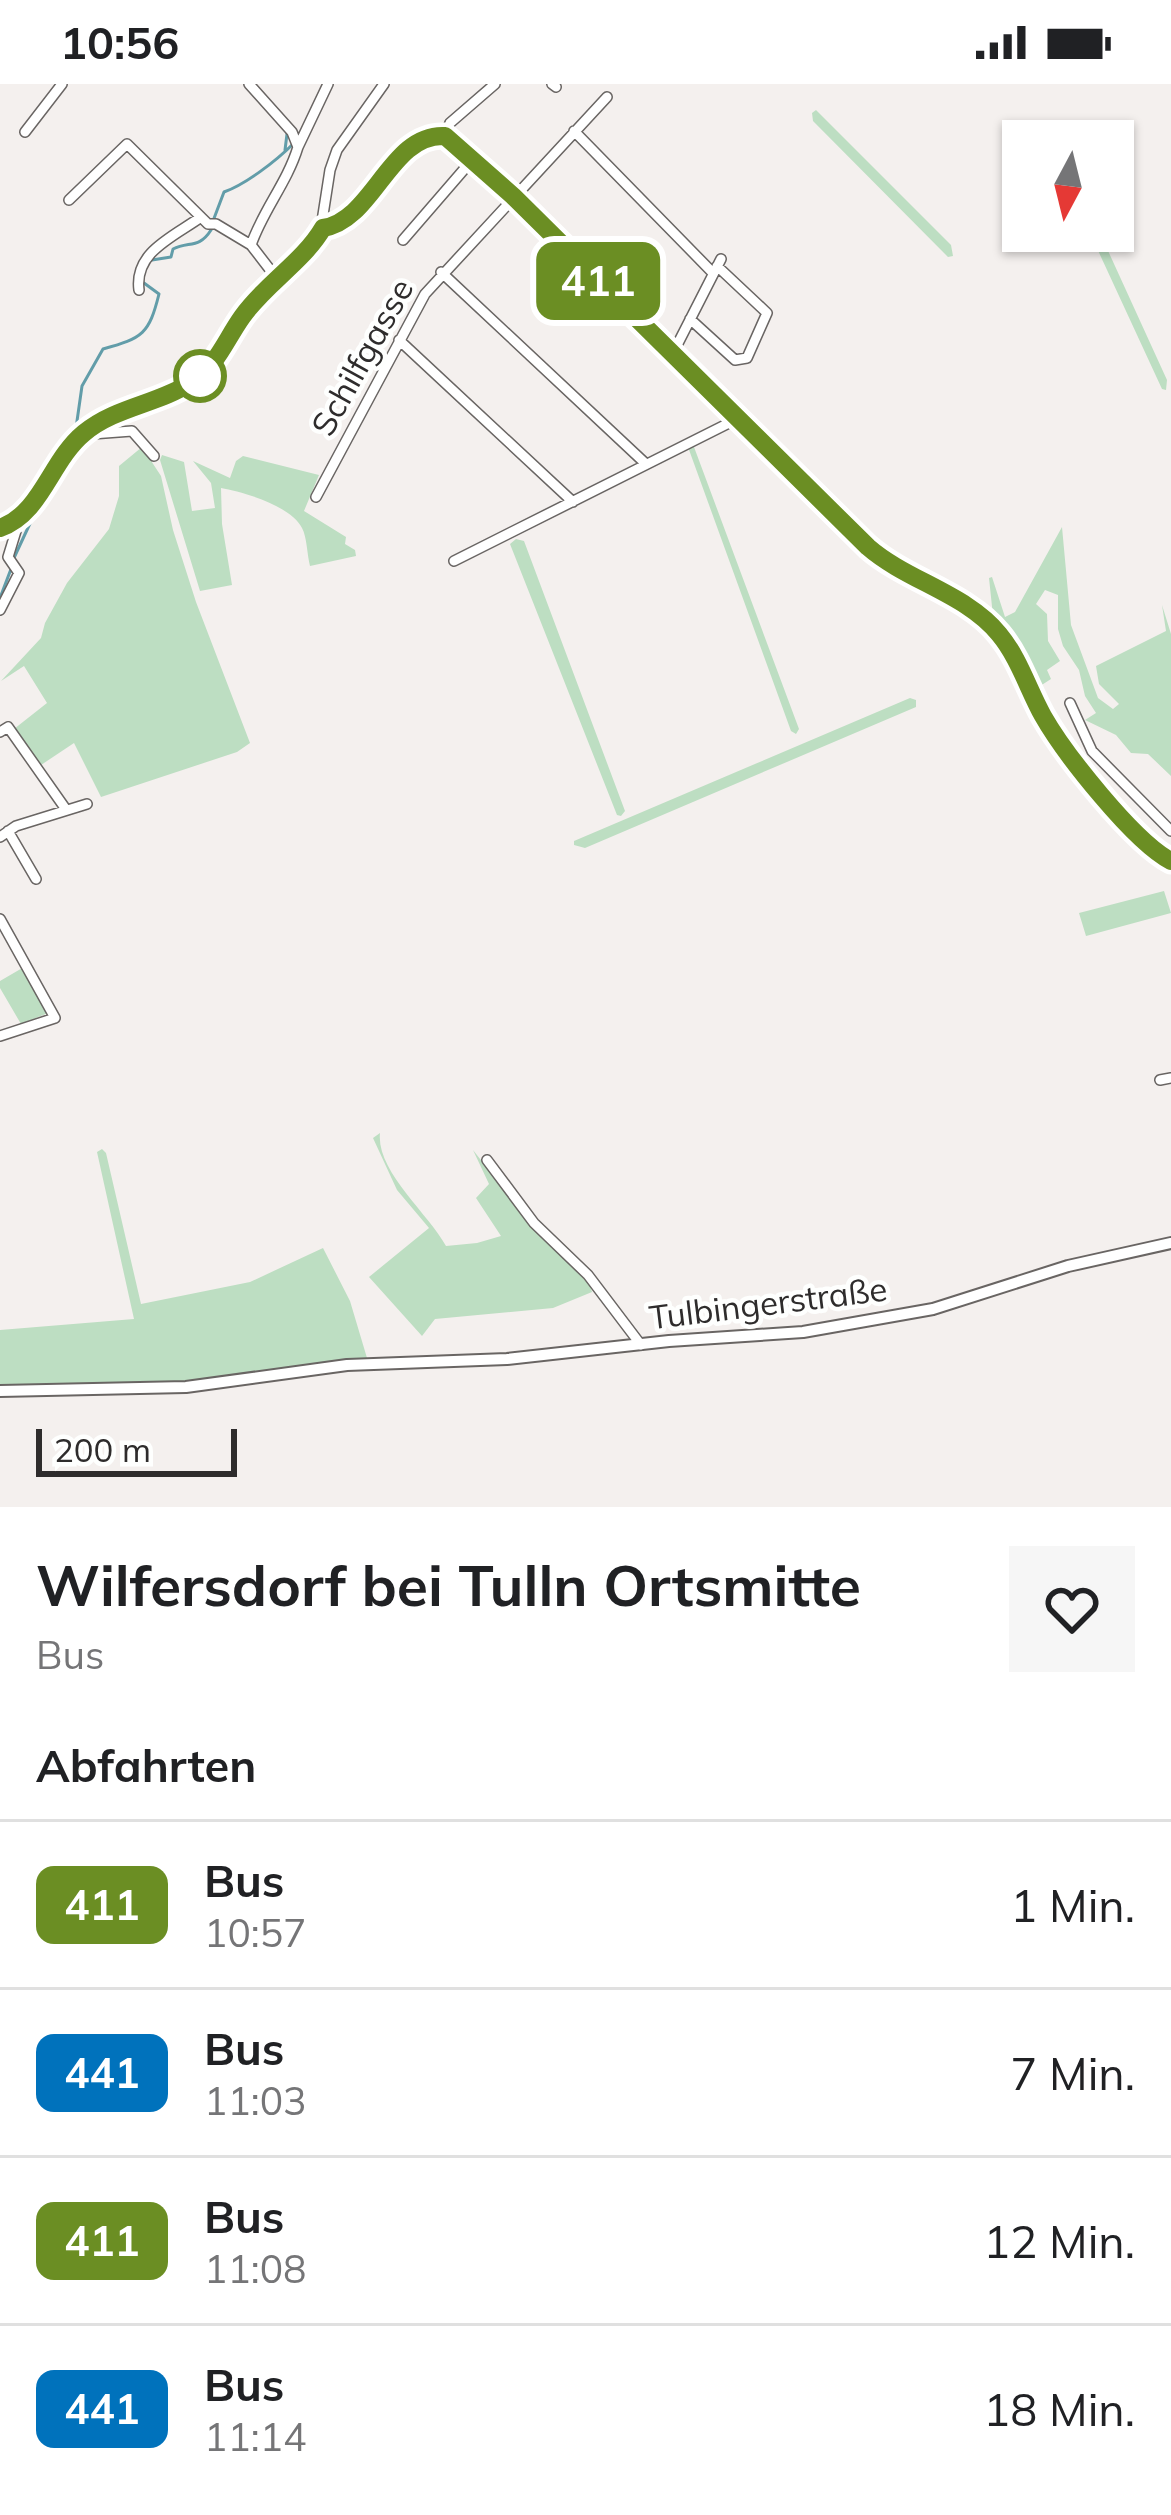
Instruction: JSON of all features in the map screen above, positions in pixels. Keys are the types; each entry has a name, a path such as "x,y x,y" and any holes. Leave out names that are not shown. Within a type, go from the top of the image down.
{"main road":[{"name":"Tulbingerstraße","path":"0,1391 130,1390 245,1382 347,1365 507,1359 803,1332 960,1302 1068,1266 1171,1243"}],"street":[{"path":"25,132 62,84"},
{"path":"249,84 295,141"},
{"path":"251,245 259,221 286,179 295,141 328,84"},
{"path":"0,528 26,513 76,441 109,417 178,390 207,370 242,317 323,228 328,178 337,150 384,84"},
{"path":"445,136 450,123 495,84"},
{"name":"Schilfgasse","path":"316,497 399,340 442,272 607,98"},
{"path":"574,131 767,313 746,358 735,360 690,319"},
{"path":"323,228 335,226 357,209 415,146 427,137 445,136 513,196 868,547 897,570 981,617 998,633 1074,763 1148,845 1171,861"},
{"path":"68,200 128,144 208,222 251,245 278,280"},
{"path":"404,240 473,159"},
{"path":"139,290 137,274 144,257 208,222"},
{"path":"672,355 717,266"},
{"path":"442,272 646,464"},
{"path":"399,340 572,502"},
{"path":"454,561 737,419"},
{"path":"76,441 132,431 154,456"},
{"path":"0,610 20,573 13,565 14,523"},
{"path":"1070,703 1092,752 1171,831"},
{"path":"0,732 8,727 65,808"},
{"path":"1074,763 1092,752"},
{"path":"36,879 4,834 65,808 87,804"},
{"path":"0,919 55,1018 0,1036"},
{"path":"487,1160 533,1223 588,1275 641,1345"}],"green space":[{"path":"816,110 951,245 953,256 948,257 813,121"},
{"path":"1099,252 1109,252 1167,380 1166,390"},
{"path":"142,447 161,476 196,602 250,743 237,752 101,797 74,743 41,765 14,729 47,703 24,666 1,681 41,638 67,583 109,529 119,496 119,466"},
{"path":"688,447 694,447 799,729 796,734 791,731"},
{"path":"162,455 184,462 192,511 215,508 211,483 193,461 230,478 243,456 319,475 304,511 346,537 345,544 356,556 310,566 304,532 296,520 266,501 221,488 232,585 200,591"},
{"path":"1062,527 1071,625 1098,698 1113,709 1119,704 1099,684 1096,666 1166,631 1162,605 1171,634 1171,776 1148,754 1131,753 1116,735 1085,720 1096,713 1085,696 1079,670 1063,646 1058,595 1045,590 1036,604 1047,614 1048,641 1060,661 1047,670 1051,679 1037,688 993,616 989,578 1005,617 1015,612"},
{"path":"516,539 524,541 625,811 621,816 510,544"},
{"path":"910,698 916,700 916,707 585,848 574,845 574,841"},
{"path":"1164,891 1171,913 1086,936 1079,913"},
{"path":"24,967 48,1013 21,1024 0,981"},
{"path":"380,1133 394,1177 446,1246 501,1236 476,1198 489,1184 473,1150 592,1292 553,1308 435,1319 422,1336 369,1277 429,1228 397,1190 373,1138"},
{"path":"102,1149 141,1304 250,1282 323,1248 350,1301 367,1358 198,1381 0,1385 0,1330 134,1319 97,1152"}],"waterway":[{"path":"285,150 287,134"},
{"path":"213,221 224,192 242,184 293,144"},
{"path":"152,260 171,257 173,249 198,242 211,230"},
{"path":"75,435 82,386 103,349 136,337 152,318 159,294 144,283"},
{"path":"13,560 33,517 77,454 77,444"},
{"path":"0,598 11,569"}],"bus line":[{"name":"411","path":"0,528 21,519 65,451 86,431 178,390 207,370 242,317 323,228 335,226 357,209 415,146 427,137 445,136 513,196 881,559 992,626 1074,763 1148,845 1171,861"}]}
